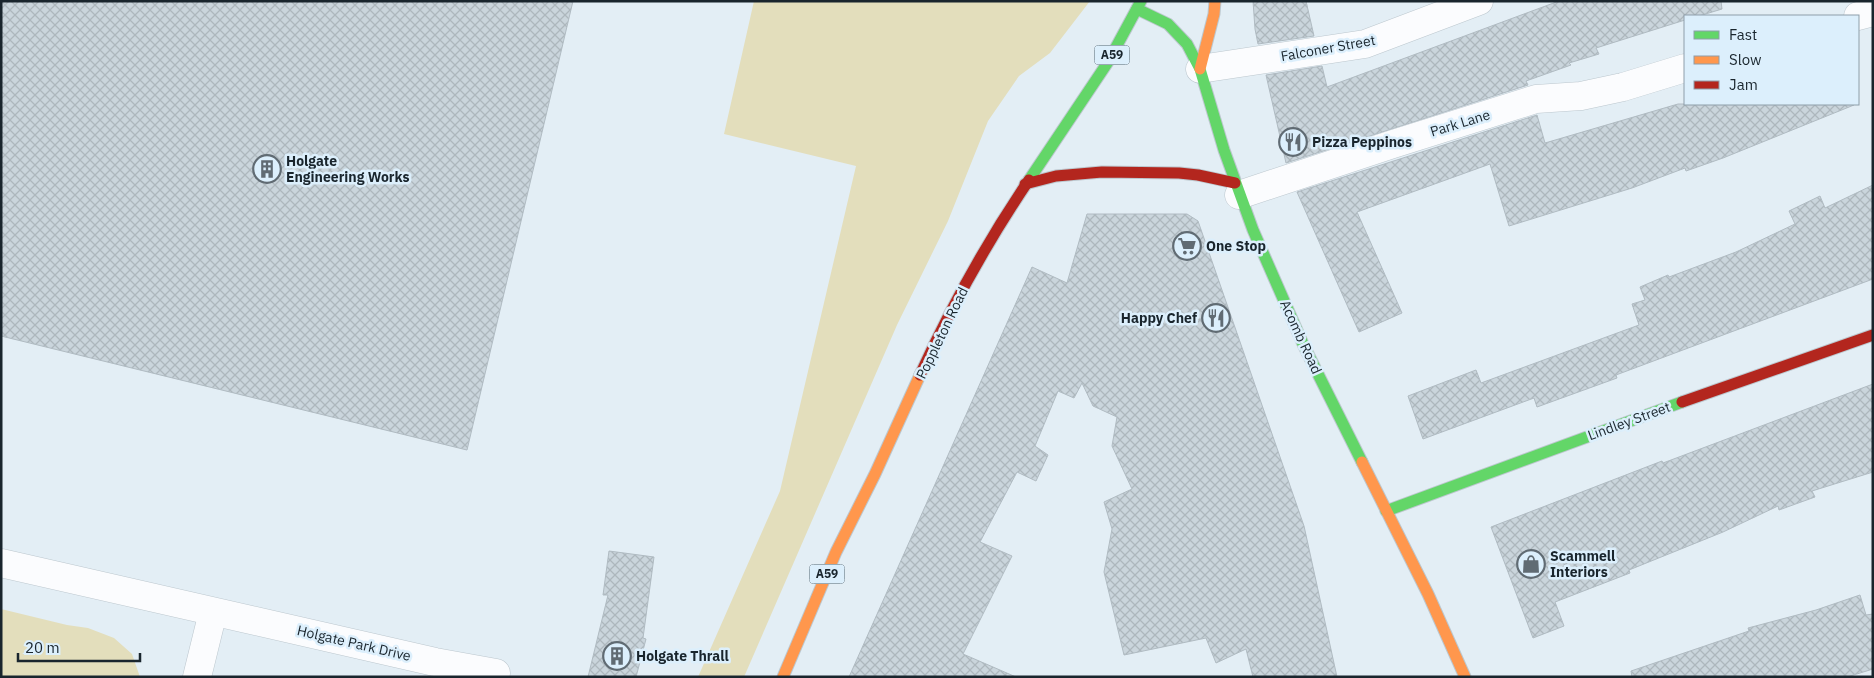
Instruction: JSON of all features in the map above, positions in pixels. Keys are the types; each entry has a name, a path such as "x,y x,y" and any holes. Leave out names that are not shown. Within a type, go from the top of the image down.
{"main road":[{"path":"1200,68 1214,14 1215,1"},
{"name":"Acomb Road","path":"1139,5 1168,24 1187,44 1200,68 1216,127 1237,189 1303,344 1428,594 1465,677"},
{"name":"Poppleton Road","path":"783,677 836,552 875,474 937,338 989,241 1025,184 1108,62 1139,5"},
{"path":"1025,184 1056,176 1102,172 1179,173 1205,176 1237,189"},
{"name":"Lindley Street","path":"1386,510 1658,410 1873,335"}],"street":[{"name":"Falconer Street","path":"1200,68 1365,44 1479,1"},
{"path":"1859,16 1873,12"},
{"name":"Park Lane","path":"1237,189 1393,144 1536,99 1581,96 1623,87 1684,68"},
{"name":"Holgate Park Drive","path":"1,562 213,612 496,674"},
{"path":"197,677 213,612"}],"shaded area":[{"path":"754,1 1090,1 1050,53 1019,76 988,121 948,221 897,325 744,677 698,677 780,491 856,166 724,134"},
{"path":"1,609 67,625 88,628 114,638 132,654 140,677 1,677"}],"building":[{"name":"Holgate Engineering Works","path":"1,1 573,1 467,450 1,336"},
{"path":"1253,1 1306,1 1314,36 1258,44"},
{"path":"1559,1 1721,1 1722,9 1702,15 1684,15 1684,20 1596,48 1599,54 1569,63 1571,65 1526,81 1528,85 1286,163 1266,75 1322,66 1327,87"},
{"path":"1678,104 1854,105 1686,171 1685,168 1632,188 1509,226 1490,164 1357,212 1402,313 1359,332 1297,192 1537,115 1545,143"},
{"path":"1873,185 1873,279 1616,375 1617,378 1537,407 1534,398 1423,439 1408,396 1476,370 1481,383 1639,325 1632,304 1645,300 1640,287 1668,275 1669,277 1736,252 1795,224 1789,211 1820,196 1825,208"},
{"path":"1087,214 1187,214 1198,221 1304,526 1337,677 1253,677 1246,649 1216,663 1206,638 1124,655 1104,572 1112,529 1104,502 1132,489 1112,446 1117,417 1093,406 1082,383 1074,398 1058,391 1035,446 1048,455 1036,481 1017,472 980,542 1012,556 963,654 1016,677 849,677 1032,267 1067,283"},
{"path":"1873,384 1873,472 1812,491 1815,497 1779,510 1778,506 1723,532 1629,570 1630,573 1555,602 1564,626 1533,638 1491,527 1662,461 1663,463"},
{"path":"609,551 654,557 643,638 646,639 636,677 588,677 608,595 603,595"},
{"path":"1860,595 1866,615 1873,614 1873,669 1847,677 1632,677 1631,671 1749,631 1748,628 1816,610"}],"traffic: fast":[{"path":"1029,180 1108,62 1141,1"},
{"path":"1137,9 1168,24 1187,44 1200,69 1224,150 1253,230 1303,344 1362,462"},
{"path":"1386,511 1682,402"}],"traffic: slow":[{"path":"1200,69 1214,14 1215,1"},
{"path":"783,677 836,552 875,474 920,375"},
{"path":"1362,462 1428,594 1465,677"}],"traffic: jam":[{"path":"1025,184 1056,176 1102,172 1179,173 1235,183"},
{"path":"920,375 970,275 1029,180"},
{"path":"1682,402 1873,335"}],"place":[{"name":"Pizza Peppinos","path":"1293,142"},
{"name":"Holgate Engineering Works","path":"267,169"},
{"name":"One Stop","path":"1187,246"},
{"name":"Happy Chef","path":"1216,318"},
{"name":"Scammell Interiors","path":"1531,564"},
{"name":"Holgate Thrall","path":"617,656"}]}
